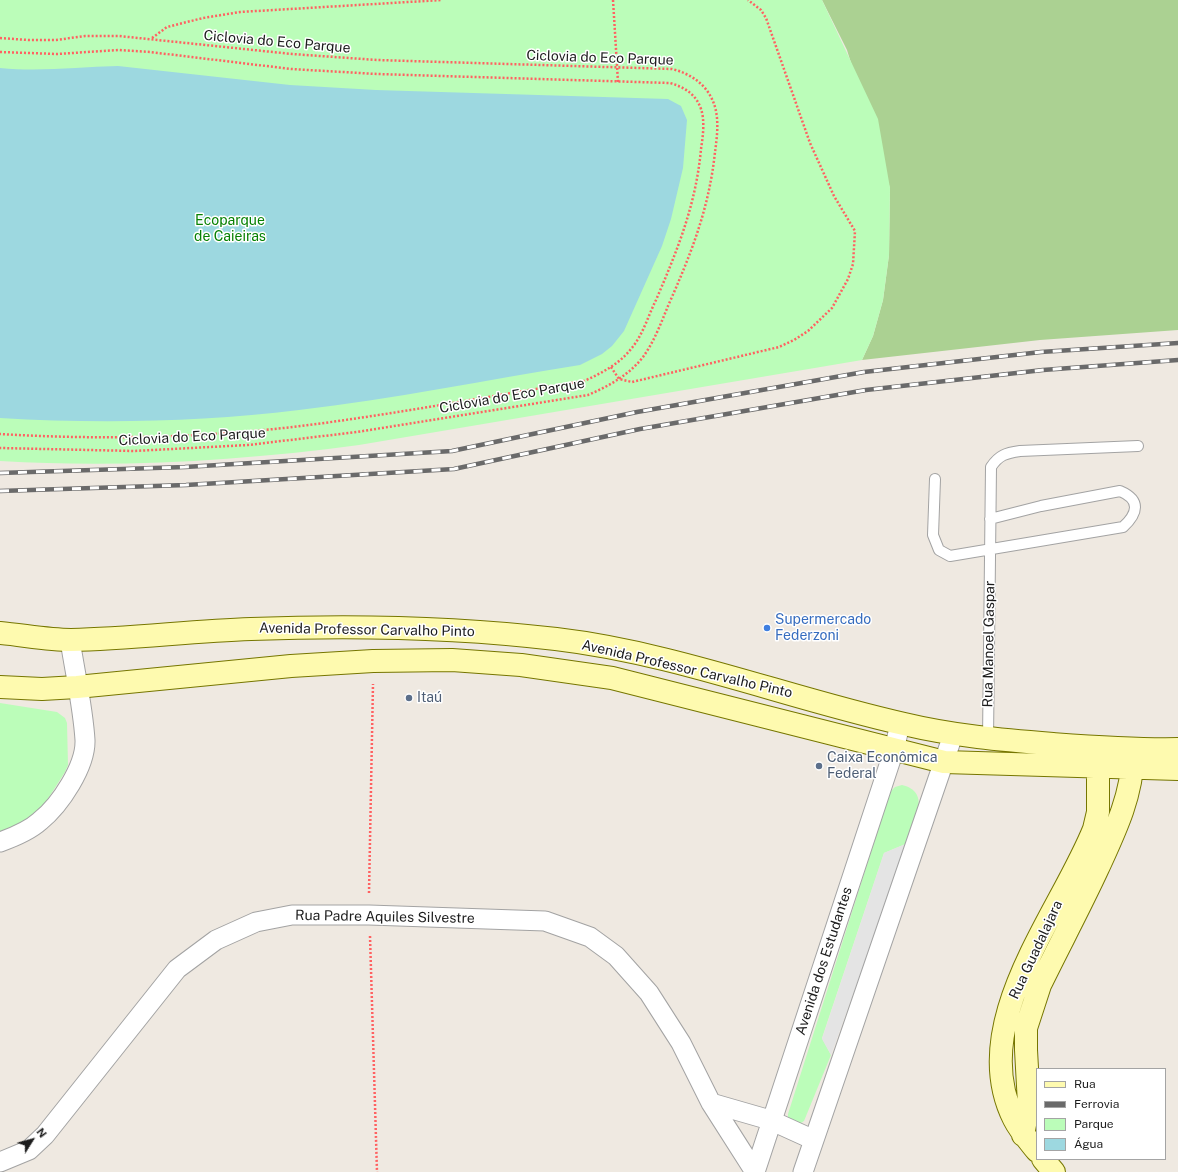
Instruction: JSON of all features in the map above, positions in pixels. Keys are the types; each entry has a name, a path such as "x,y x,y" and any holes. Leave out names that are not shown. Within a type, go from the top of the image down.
{"street":[{"name":"Avenida Professor Carvalho Pinto","path":"0,633 70,640 186,632 306,628 438,629 560,639 625,651 721,674 900,724 953,735 988,739 1098,757"},
{"path":"0,842 21,834 41,821 71,785 81,763 85,741 70,640"},
{"name":"Avenida Professor Carvalho Pinto","path":"0,687 42,689 77,687 291,666 452,660 521,665 612,678 944,762 1098,757 1133,759 1178,769"},
{"name":"Avenida dos Estudantes","path":"755,1172 770,1120 894,750 900,724"},
{"path":"803,1172 953,735"},
{"name":"Avenida Professor Carvalho Pinto","path":"1133,759 1178,749"},
{"name":"Rua Guadalajara","path":"1036,1150 1023,1135 1014,1119 1005,1097 1001,1076 1002,1044 1006,1017 1019,980 1094,829 1098,812 1098,757"},
{"name":"Rua Guadalajara","path":"1023,1135 1029,1104 1026,1028 1040,985 1117,826 1128,796 1133,759"},
{"name":"Rua Padre Aquiles Silvestre","path":"0,1162 29,1150 45,1135 177,969 216,940 256,922 292,915 369,915 545,921 590,937 616,956 649,993 681,1043 711,1103 755,1172"},
{"path":"711,1103 770,1120 814,1140"},
{"path":"1045,1160 1054,1172"}],"lane":[{"name":"Rua Manoel Gaspar","path":"988,739 991,467 997,458 1006,453 1138,446"},
{"path":"935,479 933,535 939,550 950,556 1123,527 1132,519 1135,511 1135,502 1130,496 1120,491 1040,506 990,519"}],"path":[{"path":"152,38 167,27 203,18 240,12 442,0"},
{"path":"613,0 618,82"},
{"path":"611,367 619,379 632,382 779,347 804,334 821,321 832,308 848,280 853,264 855,231 834,196 810,143 766,18 761,10 748,0"},
{"name":"Ciclovia do Eco Parque","path":"0,38 28,40 119,36 152,38 238,49 378,60 672,69 683,72 703,85 710,95 717,119 713,172 700,228 689,258 650,347 642,358 619,379 588,394 302,440 205,448 134,451 0,448"},
{"path":"0,52 57,54 118,50 150,52 291,69 377,74 670,83 686,89 698,102 703,119 699,170 694,195 677,252 638,340 623,358 611,367 584,381 301,426 183,435 134,436 0,434"}],"green space":[{"name":"Ecoparque de Caieiras","path":"0,0 822,0 878,119 890,188 889,255 883,300 873,336 862,360 359,445 314,451 180,462 90,464 0,461"},
{"path":"822,0 1178,0 1178,330 1040,340 862,360 873,336 883,300 889,255 890,188 847,50"},
{"path":"0,703 57,712 65,718 67,723 68,765 44,805 26,824 0,835"},
{"path":"902,785 911,789 916,794 919,801 917,817 908,843 884,853 822,1038 831,1055 804,1121 798,1125 788,1119 788,1114 890,792 895,787"}],"shaded area":[{"path":"908,843 831,1055 822,1039 884,853"}],"water":[{"path":"118,66 290,85 376,90 668,99 681,106 687,120 683,168 671,219 662,246 624,331 612,346 602,354 580,365 334,406 262,414 150,421 75,421 0,418 0,68 44,69"}],"railway":[{"path":"0,473 185,467 452,451 637,412 864,372 1041,352 1178,343"},
{"path":"0,491 186,485 454,469 640,429 866,390 1043,370 1178,360"}],"place":[{"name":"Supermercado Federzoni","path":"767,628"},
{"name":"Itaú","path":"409,698"},
{"name":"Caixa Econômica Federal","path":"819,766"}]}
